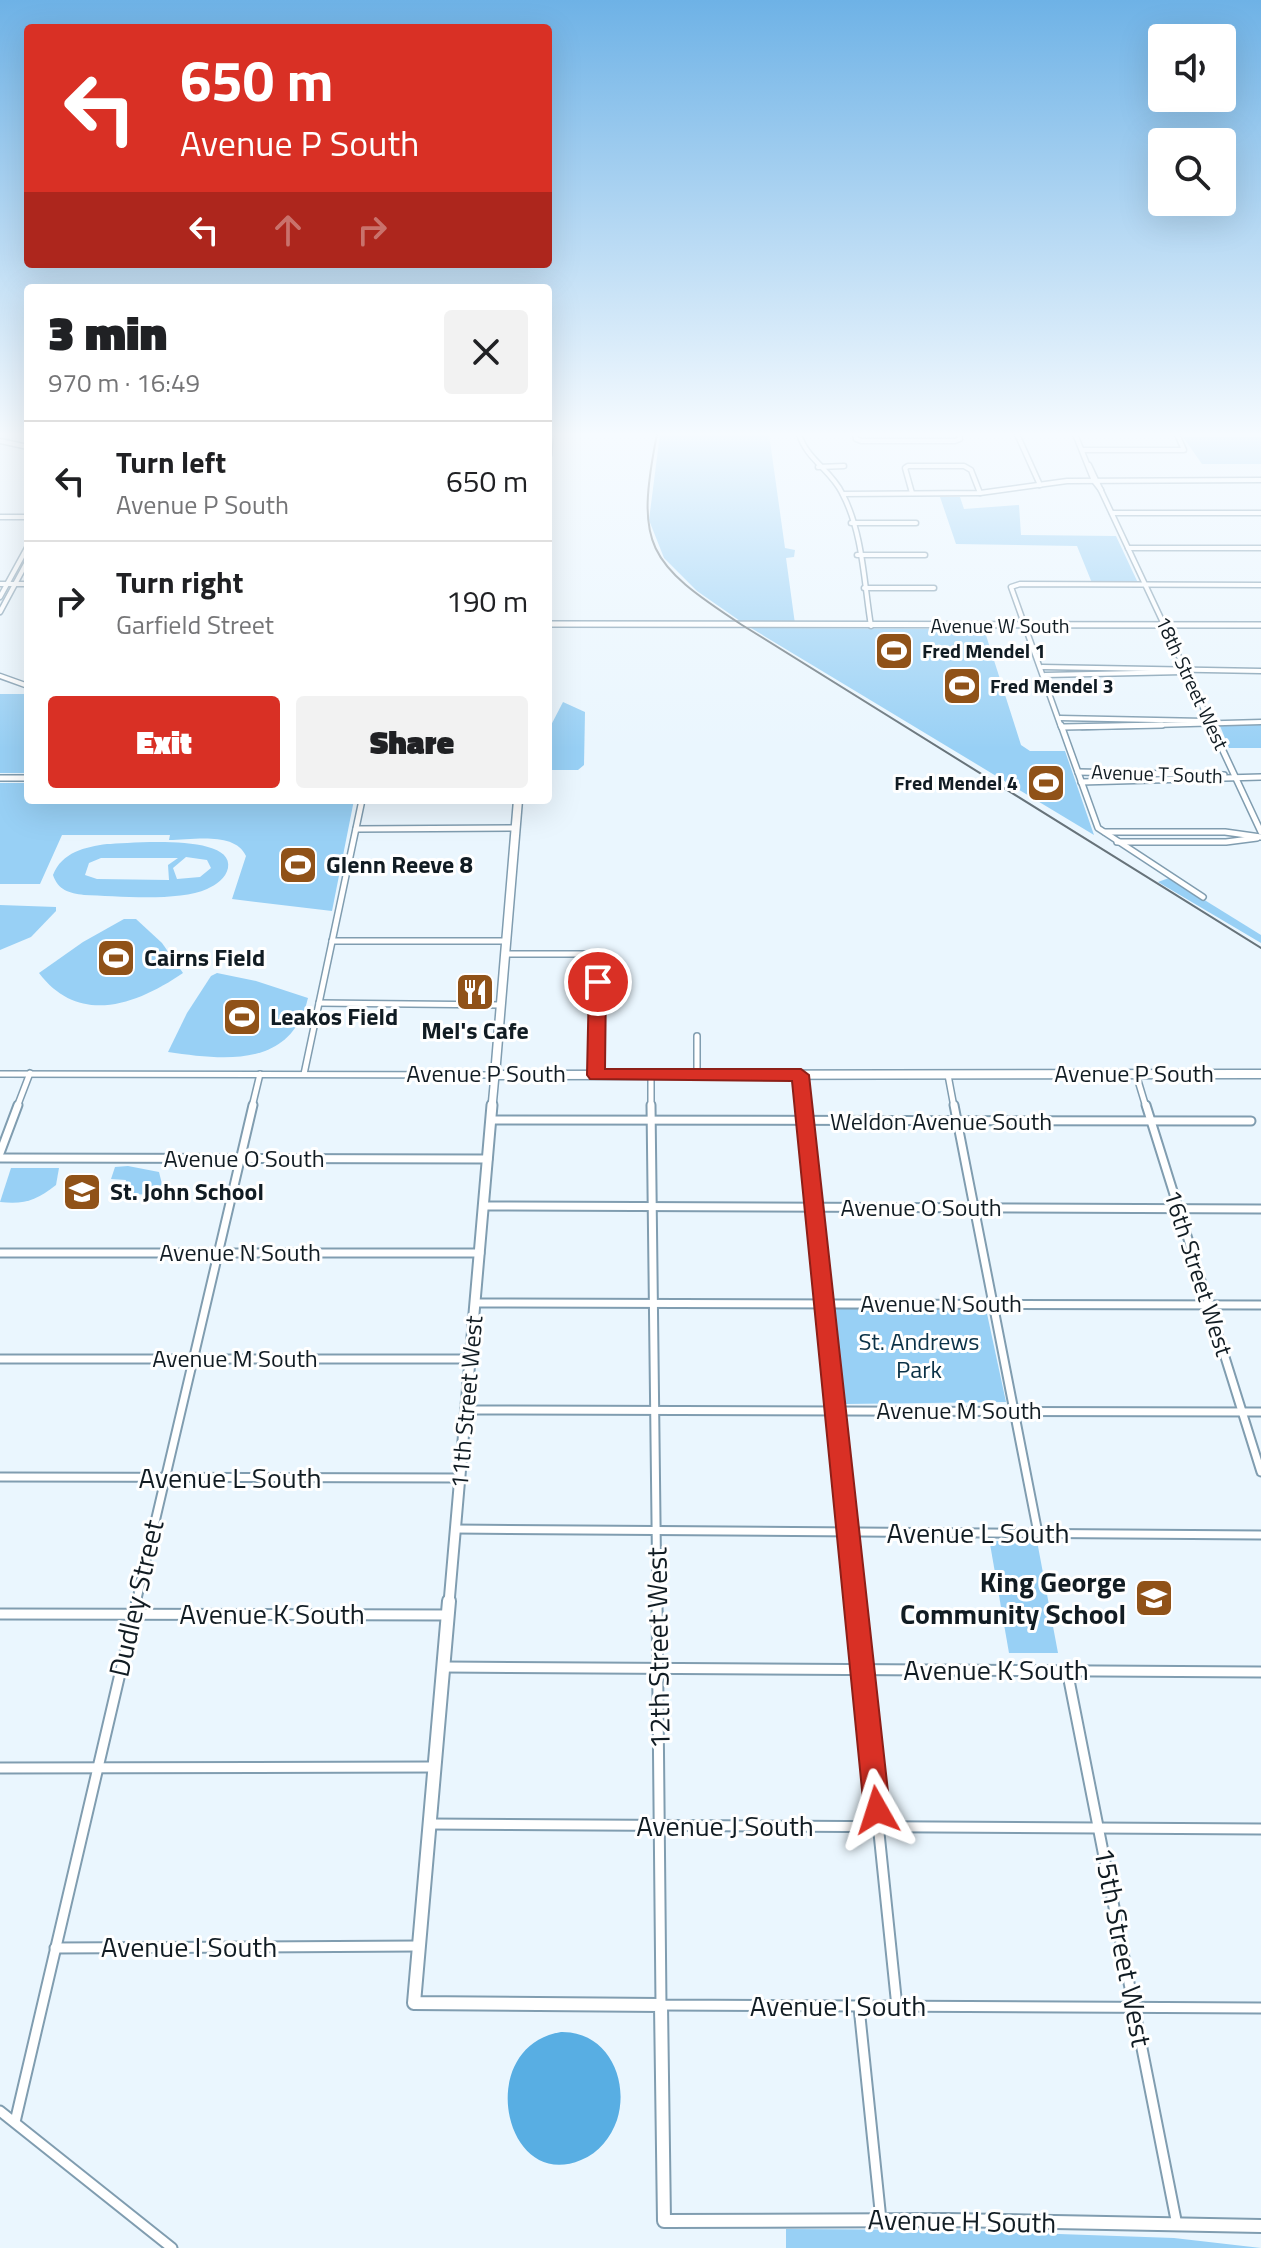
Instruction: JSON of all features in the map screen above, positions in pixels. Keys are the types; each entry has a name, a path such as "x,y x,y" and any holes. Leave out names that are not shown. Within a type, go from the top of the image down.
{"main road":[{"name":"11th Street West","path":"495,1075 518,804"},
{"name":"Avenue P South","path":"495,1075 1261,1074"}],"street":[{"path":"854,539 871,626"},
{"name":"18th Street West","path":"1124,539 1261,835"},
{"path":"1128,548 1261,548"},
{"path":"0,597 24,553"},
{"path":"857,555 925,555"},
{"path":"0,612 24,567"},
{"path":"0,584 24,584"},
{"path":"1203,897 1098,828 1013,585 1261,585"},
{"path":"864,588 934,588"},
{"name":"Avenue W South","path":"552,624 1261,625"},
{"path":"1042,667 1261,671"},
{"path":"1045,675 1152,675 1186,671"},
{"path":"0,676 24,685"},
{"path":"1060,718 1261,722"},
{"path":"1063,727 1166,726 1210,722"},
{"name":"Avenue T South","path":"1078,772 1235,777"},
{"name":"Avenue T South","path":"1081,782 1261,777"},
{"path":"0,778 24,778"},
{"path":"304,1074 361,804"},
{"path":"356,829 515,828"},
{"path":"1102,832 1261,835"},
{"path":"1130,833 1133,842"},
{"path":"1117,842 1226,842 1261,835"},
{"path":"332,941 506,941"},
{"path":"505,954 598,954 596,1075"},
{"path":"319,1003 501,1005"},
{"path":"697,1036 697,1075"},
{"path":"0,1156 30,1073"},
{"name":"Avenue P South","path":"0,1074 495,1075"},
{"name":"Dudley Street","path":"15,2122 260,1074"},
{"name":"16th Street West","path":"1136,1074 1261,1472"},
{"name":"11th Street West","path":"414,2003 495,1075"},
{"name":"12th Street West","path":"651,1075 664,2221"},
{"path":"801,1075 897,2007"},
{"path":"948,1075 1038,1533"},
{"name":"Weldon Avenue South","path":"492,1120 1251,1121"},
{"name":"Avenue O South","path":"0,1156 488,1159"},
{"name":"Avenue O South","path":"484,1206 1261,1209"},
{"name":"Avenue N South","path":"0,1253 480,1253"},
{"name":"Avenue N South","path":"476,1303 1261,1305"},
{"name":"Avenue M South","path":"0,1359 471,1359"},
{"name":"Avenue M South","path":"466,1410 1261,1412"},
{"name":"Avenue L South","path":"0,1477 460,1478"},
{"name":"Avenue L South","path":"455,1529 1261,1535"},
{"name":"Avenue K South","path":"0,1614 448,1615"},
{"name":"Avenue K South","path":"443,1667 1261,1672"},
{"name":"15th Street West","path":"1067,1670 1177,2225"},
{"path":"0,1768 434,1767"},
{"name":"Avenue J South","path":"430,1824 1261,1829"},
{"name":"Avenue I South","path":"55,1948 419,1946"},
{"name":"Avenue I South","path":"414,2003 1261,2008"},
{"path":"859,2007 881,2220"},
{"path":"0,2111 172,2248"},
{"name":"Avenue H South","path":"664,2221 881,2220 1261,2226"}],"green space":[{"path":"656,539 784,539 785,548 795,550 794,557 786,558 795,624 743,623 697,591 664,558"},
{"path":"954,539 1117,539 1138,583 1092,583 1077,546 956,544"},
{"path":"751,628 984,629 1021,745 1030,751 1065,751 1094,835"},
{"path":"0,694 24,694 24,773 0,773"},
{"path":"563,702 585,712 584,765 578,770 552,770 552,723"},
{"path":"1261,725 1261,748 1229,748 1220,726"},
{"path":"0,783 24,783 24,804 353,804 332,911 232,899 246,856 240,848 223,840 169,840 170,835 62,835 40,884 0,884"},
{"path":"178,842 199,845 215,849 226,857 228,868 223,878 214,885 180,896 84,895 61,887 53,875 62,861 75,852 99,845","holes":["186,857 207,860 211,868 200,877 177,879 173,868","101,858 178,858 168,865 169,880 97,879 85,875 89,863"]},
{"path":"1169,878 1261,935 1261,943 1158,882"},
{"path":"0,905 56,907 56,911 31,937 0,950"},
{"name":"Cairns Field","path":"124,919 136,919 162,943 183,973 127,1001 90,1005 72,1000 55,990 39,973 83,942"},
{"name":"Leakos Field","path":"217,973 256,981 308,998 299,1021 287,1038 253,1055 211,1057 168,1052 187,1013 211,976"},
{"path":"128,1166 159,1172 162,1184 153,1194 123,1195 126,1180 111,1179 115,1167"},
{"path":"11,1168 59,1168 56,1185 30,1200 0,1202"},
{"name":"St. Andrews Park","path":"833,1309 986,1309 1006,1402 846,1404 841,1398 831,1315"},
{"path":"994,1541 1037,1541 1058,1653 1009,1653 990,1544"},
{"path":"786,2229 948,2230 1174,2238 1261,2248 786,2248"}],"shaded area":[{"path":"561,2032 577,2034 602,2049 617,2074 620,2104 617,2120 599,2149 581,2160 554,2165 533,2156 518,2138 509,2114 508,2088 516,2063 533,2043"}],"railway":[{"path":"653,539 668,567 710,604 1261,948"}],"place":[{"name":"Fred Mendel 1","path":"894,651"},
{"name":"Fred Mendel 3","path":"962,686"},
{"name":"Fred Mendel 4","path":"1046,783"},
{"name":"Glenn Reeve 8","path":"298,865"},
{"name":"Cairns Field","path":"116,958"},
{"name":"Mel's Cafe","path":"475,992"},
{"name":"Leakos Field","path":"242,1017"},
{"name":"St. John School","path":"82,1192"},
{"name":"King George Community School","path":"1154,1598"}],"route":[{"path":"598,982 596,1075 801,1075 877,1810"}]}
